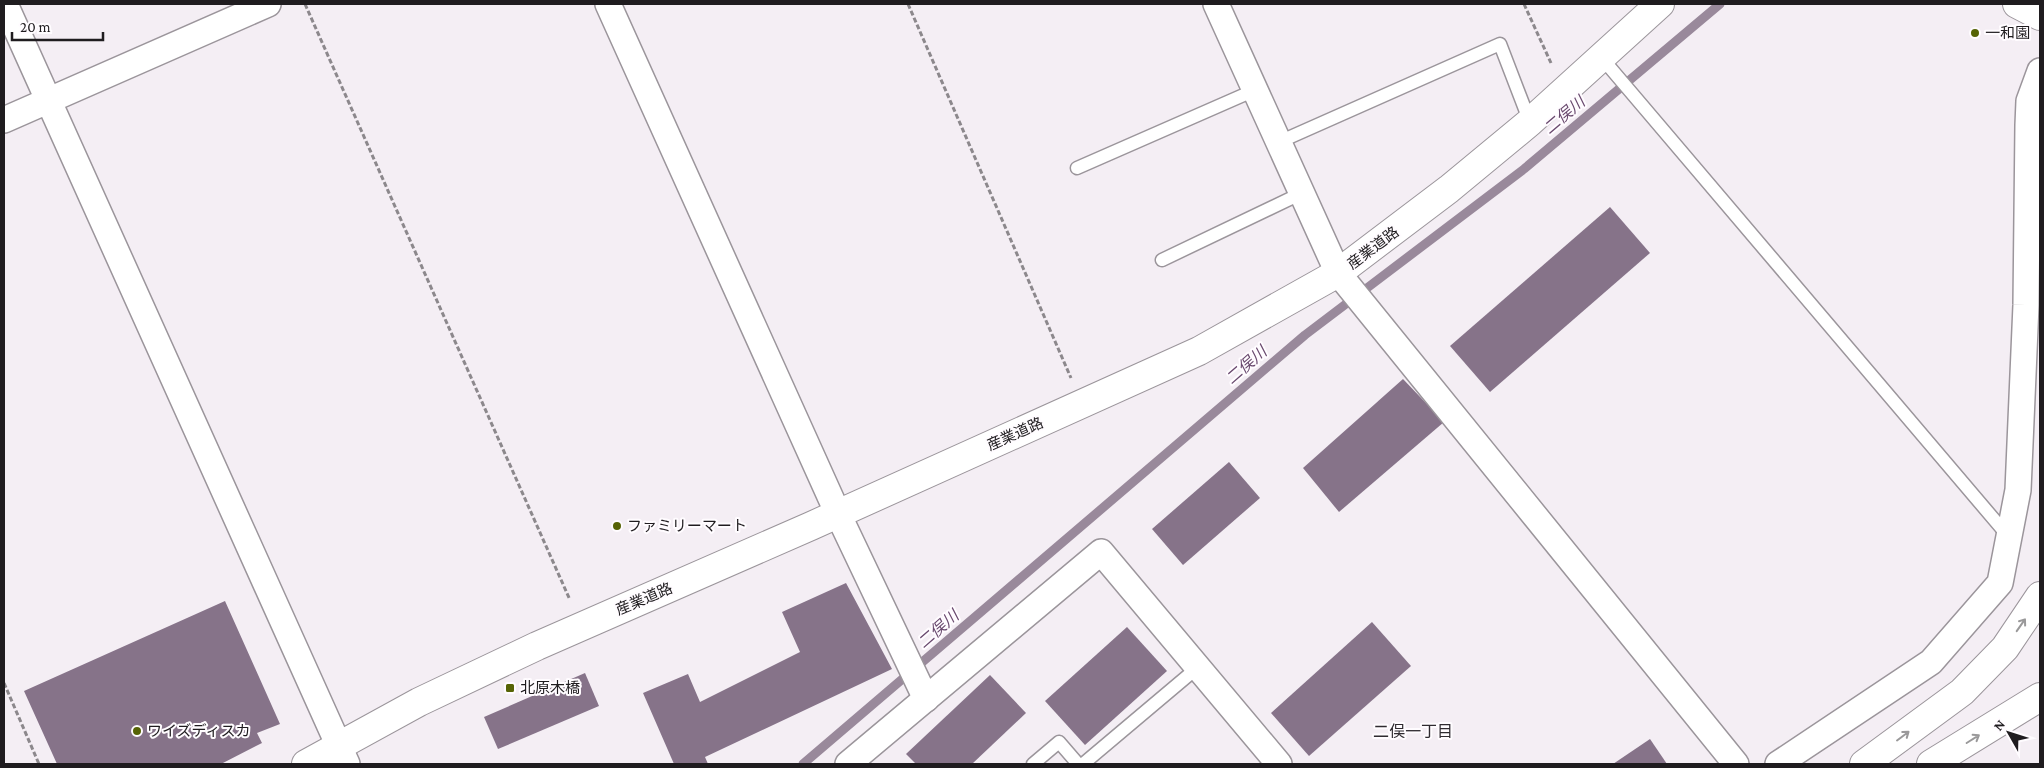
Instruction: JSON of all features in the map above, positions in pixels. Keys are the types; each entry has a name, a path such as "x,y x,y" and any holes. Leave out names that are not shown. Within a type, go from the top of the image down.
{"main road":[{"path":"2017,4 2040,16"},
{"name":"産業道路","path":"306,764 343,755 419,702 582,626 838,514 1198,351 1338,273 1449,189 1530,122 1656,5"},
{"path":"1864,764 1962,692 2005,648 2040,596"},
{"path":"1931,764 2040,697"}],"street":[{"path":"4,4 343,755"},
{"path":"4,120 268,4"},
{"path":"608,4 838,514 926,699"},
{"path":"1216,4 1338,273 1736,764"},
{"path":"1778,764 1931,662 2000,583 2018,490 2026,305 2028,117 2030,101 2040,71"},
{"path":"848,764 1101,552 1279,764"}],"lane":[{"path":"1279,142 1500,44 1530,122"},
{"path":"1602,57 2009,537"},
{"path":"1077,168 1255,90"},
{"path":"1162,260 1302,194"},
{"path":"1083,764 1197,668"},
{"path":"1033,764 1059,742 1078,764"}],"path":[{"path":"305,4 582,626"},
{"path":"908,4 1082,404"},
{"path":"1524,4 1551,62"},
{"path":"4,683 39,764"}],"building":[{"path":"1610,207 1650,253 1490,392 1450,346"},
{"path":"1403,379 1444,422 1339,512 1303,468"},
{"path":"1229,462 1260,498 1183,565 1152,529"},
{"path":"846,583 892,669 705,757 708,764 674,764 643,693 688,674 700,702 800,652 782,612"},
{"path":"225,601 280,724 257,733 262,743 221,764 57,764 24,691"},
{"path":"1372,622 1411,666 1309,756 1271,713"},
{"path":"1127,627 1167,671 1085,745 1045,701"},
{"path":"585,673 599,706 498,749 484,717"},
{"path":"990,675 1026,713 972,764 916,764 906,754"},
{"path":"1650,739 1667,764 1613,764"}],"waterway":[{"name":"二俣川","path":"803,764 1305,335 1524,169 1720,4"}],"place":[{"name":"一和園","path":"1975,33"},
{"name":"ファミリーマート","path":"617,526"},
{"name":"北原木橋","path":"510,688"},
{"name":"ワイズディスカ","path":"137,731"}],"district":[{"name":"二俣一丁目","path":"1413,731"}]}
